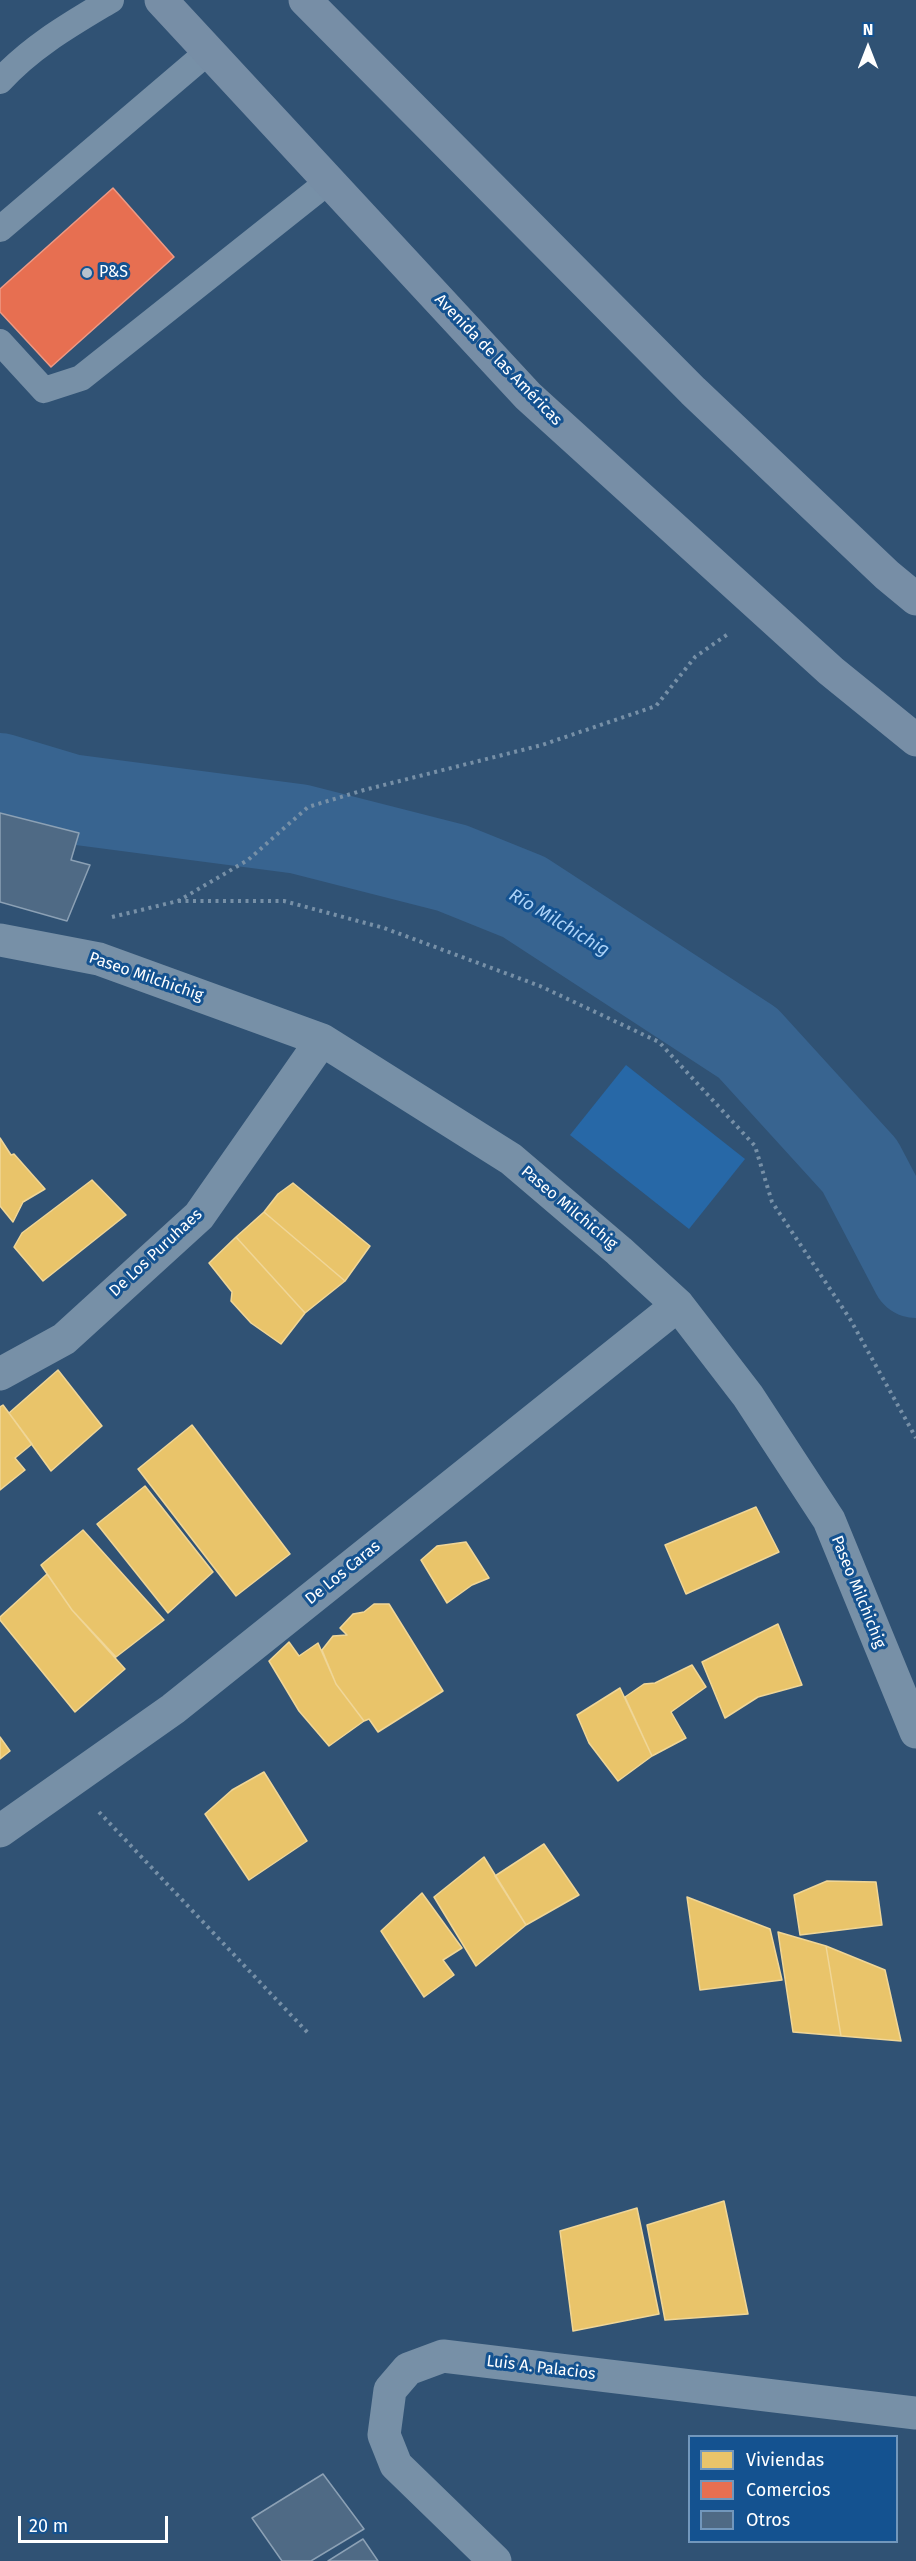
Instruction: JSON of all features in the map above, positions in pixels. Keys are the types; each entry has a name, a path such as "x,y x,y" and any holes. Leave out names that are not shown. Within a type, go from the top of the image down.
{"main road":[{"name":"Avenida de las Américas","path":"161,0 528,396 831,671 916,740"},
{"path":"304,0 693,392 887,575 916,599"}],"street":[{"name":"Paseo Milchichig","path":"0,940 99,959 322,1040 511,1159 619,1251 678,1305 748,1396 829,1520 916,1732"},
{"name":"De Los Puruhaes","path":"0,1374 64,1339 199,1216 322,1040"},
{"name":"De Los Caras","path":"0,1831 173,1709 678,1305"},
{"name":"Luis A. Palacios","path":"495,2561 396,2465 384,2435 390,2390 408,2369 443,2356 916,2414"}],"lane":[{"path":"0,81 18,62 54,34 111,0"},
{"path":"0,229 209,51"},
{"path":"0,342 44,390 81,378 328,181"}],"path":[{"path":"178,902 248,860 308,807 364,789 542,745 656,706 695,657 764,610"},
{"path":"72,952 113,916 178,902 284,902 384,928 540,986 659,1042 755,1146 772,1202 850,1319 916,1438"},
{"path":"70,1781 308,2033"}],"shaded area":[{"path":"626,1065 745,1159 689,1229 570,1135"}],"building: Viviendas":[{"path":"0,1138 11,1155 14,1154 45,1189 23,1202 13,1222 0,1206"},
{"path":"92,1180 126,1215 43,1281 14,1247 22,1233"},
{"path":"293,1183 370,1246 345,1281 264,1212 278,1194"},
{"path":"264,1212 345,1281 305,1313 236,1237"},
{"path":"236,1237 305,1313 281,1344 251,1323 231,1301 232,1292 209,1263"},
{"path":"58,1370 102,1426 51,1471 9,1413"},
{"path":"3,1405 32,1444 15,1458 25,1470 0,1490 0,1407"},
{"path":"192,1425 290,1554 236,1596 138,1469"},
{"path":"145,1486 213,1572 168,1613 97,1524"},
{"path":"756,1507 779,1552 686,1594 665,1545"},
{"path":"83,1530 164,1620 116,1657 72,1610 41,1565"},
{"path":"466,1542 489,1578 472,1585 447,1603 421,1560 437,1546"},
{"path":"47,1574 72,1610 125,1669 75,1712 0,1620 0,1617"},
{"path":"374,1604 389,1604 443,1691 378,1732 369,1719 364,1721 336,1684 322,1650 333,1636 347,1635 340,1628 353,1614 364,1612"},
{"path":"778,1624 802,1685 758,1697 725,1718 702,1662"},
{"path":"289,1642 299,1656 318,1643 336,1684 364,1721 329,1746 299,1711 269,1661"},
{"path":"692,1665 706,1687 671,1712 686,1738 652,1756 625,1697 644,1684 655,1683"},
{"path":"620,1688 652,1756 618,1781 589,1743 577,1715"},
{"path":"0,1737 10,1751 0,1759"},
{"path":"264,1772 307,1841 249,1880 205,1814 232,1790"},
{"path":"544,1844 579,1895 526,1925 495,1876"},
{"path":"484,1857 526,1925 476,1966 434,1897"},
{"path":"827,1881 876,1882 882,1925 800,1935 794,1895"},
{"path":"422,1893 462,1948 443,1960 454,1975 424,1997 381,1931"},
{"path":"687,1897 770,1929 782,1980 700,1990"},
{"path":"778,1932 826,1946 841,2036 793,2032"},
{"path":"826,1946 885,1970 901,2041 841,2036"},
{"path":"724,2201 748,2314 665,2320 647,2225"},
{"path":"637,2208 659,2314 573,2331 560,2231"}],"building: Comercios":[{"name":"P&S","path":"113,188 174,257 51,367 0,312 0,289"}],"building: Otros":[{"path":"0,813 79,833 71,860 90,865 67,921 0,902"},
{"path":"323,2474 364,2529 311,2561 282,2561 252,2518"},
{"path":"363,2539 378,2561 328,2561"}],"waterway":[{"name":"Río Milchichig","path":"0,778 70,799 299,829 452,868 524,897 748,1043 860,1166 916,1273"}],"place":[{"name":"P&S","path":"87,273"}]}
